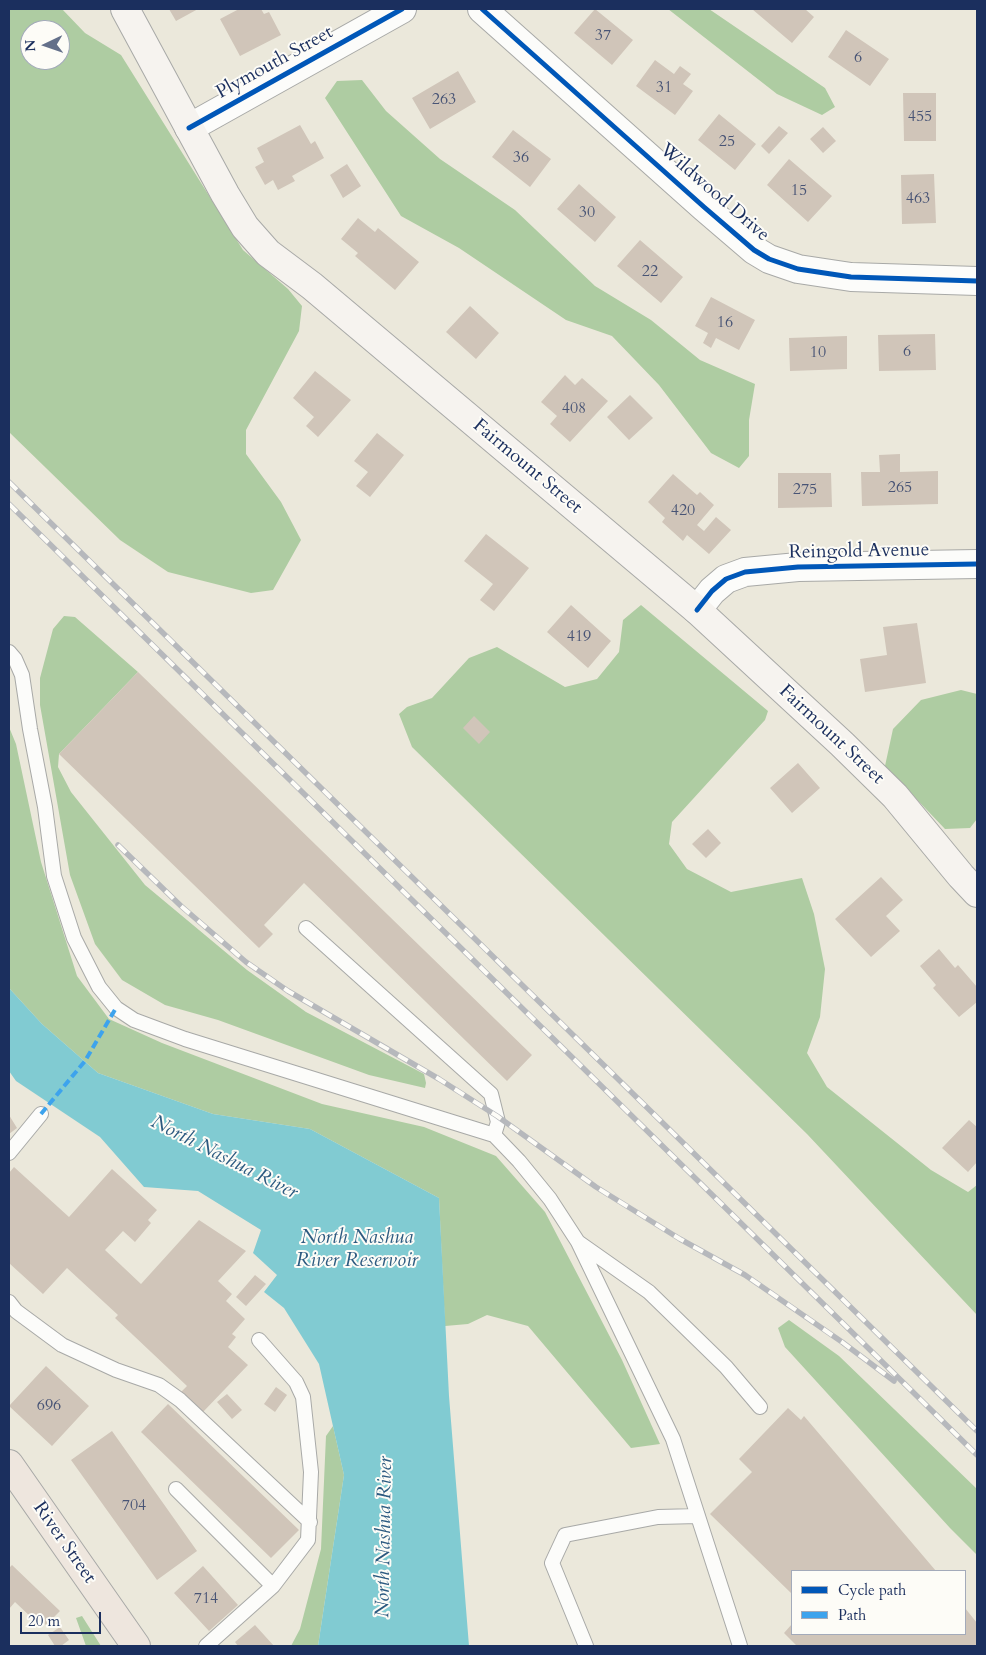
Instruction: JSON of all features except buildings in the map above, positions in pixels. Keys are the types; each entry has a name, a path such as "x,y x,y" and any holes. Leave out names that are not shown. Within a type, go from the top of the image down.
{"highway":[{"name":"River Street","path":"13,1480 136,1646"}],"main road":[{"name":"Fairmount Street","path":"125,9 245,227 268,253 312,286 697,610 895,796 977,893"}],"street":[{"name":"Plymouth Street","path":"189,128 402,9"},
{"name":"Wildwood Drive","path":"482,9 698,202 754,250 770,259 798,269 845,276 977,281"},
{"name":"Reingold Avenue","path":"697,610 726,579 744,572 798,567 977,564"}],"lane":[{"path":"9,652 15,659 22,675 45,807 54,876 74,938 98,987 116,1008 134,1020 185,1039 494,1135 519,1161 550,1199 578,1242 673,1439 740,1646"},
{"path":"306,928 491,1094 498,1122 494,1135"},
{"path":"9,1153 41,1114"},
{"path":"578,1242 649,1292 726,1367 760,1407"},
{"path":"9,1302 16,1311 62,1345 116,1370 159,1385 180,1400 310,1522"},
{"path":"206,1646 272,1586 308,1540 311,1472 304,1397 296,1382 259,1340"},
{"path":"176,1489 272,1586"},
{"path":"586,1646 552,1563 565,1535 658,1517 698,1516"}],"green space":[{"path":"9,9 62,9 85,33 121,55 243,250 288,289 302,306 299,331 246,430 246,454 281,502 301,540 273,590 251,593 168,572 120,540 9,432"},
{"path":"668,9 709,9 825,88 835,107 822,115 777,94"},
{"path":"362,80 386,111 440,159 515,210 595,286 651,320 700,360 755,384 749,420 749,456 739,468 711,453 659,385 612,336 566,320 459,248 401,216 325,98 337,81"},
{"path":"641,605 768,711 765,720 672,822 669,844 687,869 731,892 802,878 814,914 825,969 820,1017 807,1053 827,1087 931,1170 968,1192 977,1185 977,1315 807,1134 412,747 399,714 407,707 432,698 469,658 497,647 565,687 597,679 619,652 623,620"},
{"path":"64,616 75,617 138,672 59,754 58,767 71,792 145,885 247,970 306,1012 424,1074 425,1088 369,1075 218,1020 165,1005 122,980 95,944 70,875 40,705 40,678 53,629"},
{"path":"961,690 977,694 977,819 970,828 945,829 885,766 893,729 921,700"},
{"path":"9,727 16,744 41,862 77,976 109,1019 162,1043 322,1104 424,1127 496,1156 545,1212 622,1360 660,1444 631,1448 528,1326 487,1315 468,1324 445,1326 439,1198 310,1129 213,1114 98,1073 42,1024 9,988"},
{"path":"789,1320 839,1356 977,1489 977,1555 950,1528 785,1347 778,1328"},
{"path":"333,1426 344,1475 318,1646 291,1646 300,1629 321,1549 326,1436"},
{"path":"82,1616 101,1646 86,1646 76,1618"}],"water":[{"name":"North Nashua River Reservoir","path":"9,988 42,1024 98,1073 213,1114 310,1129 439,1198 449,1396 469,1646 318,1646 344,1475 319,1364 284,1308 264,1292 277,1275 253,1253 261,1230 198,1191 144,1187 100,1137 16,1081 9,1071"}],"railway":[{"path":"9,482 977,1431"},
{"path":"9,504 977,1455"},
{"path":"118,845 181,906 246,962 288,991 439,1079 497,1116 596,1187 680,1239 745,1275 842,1342 894,1381"}],"marked path":[{"path":"41,1114 85,1061 116,1008"}],"cycle path":[{"path":"189,128 402,9"},
{"path":"482,9 704,207 754,250 769,259 798,269 851,277 977,281"},
{"path":"697,610 712,591 726,579 745,572 798,567 977,564"}],"water label":[{"name":"North Nashua River","path":"224,1158"},
{"name":"North Nashua River","path":"385,1537"}]}
